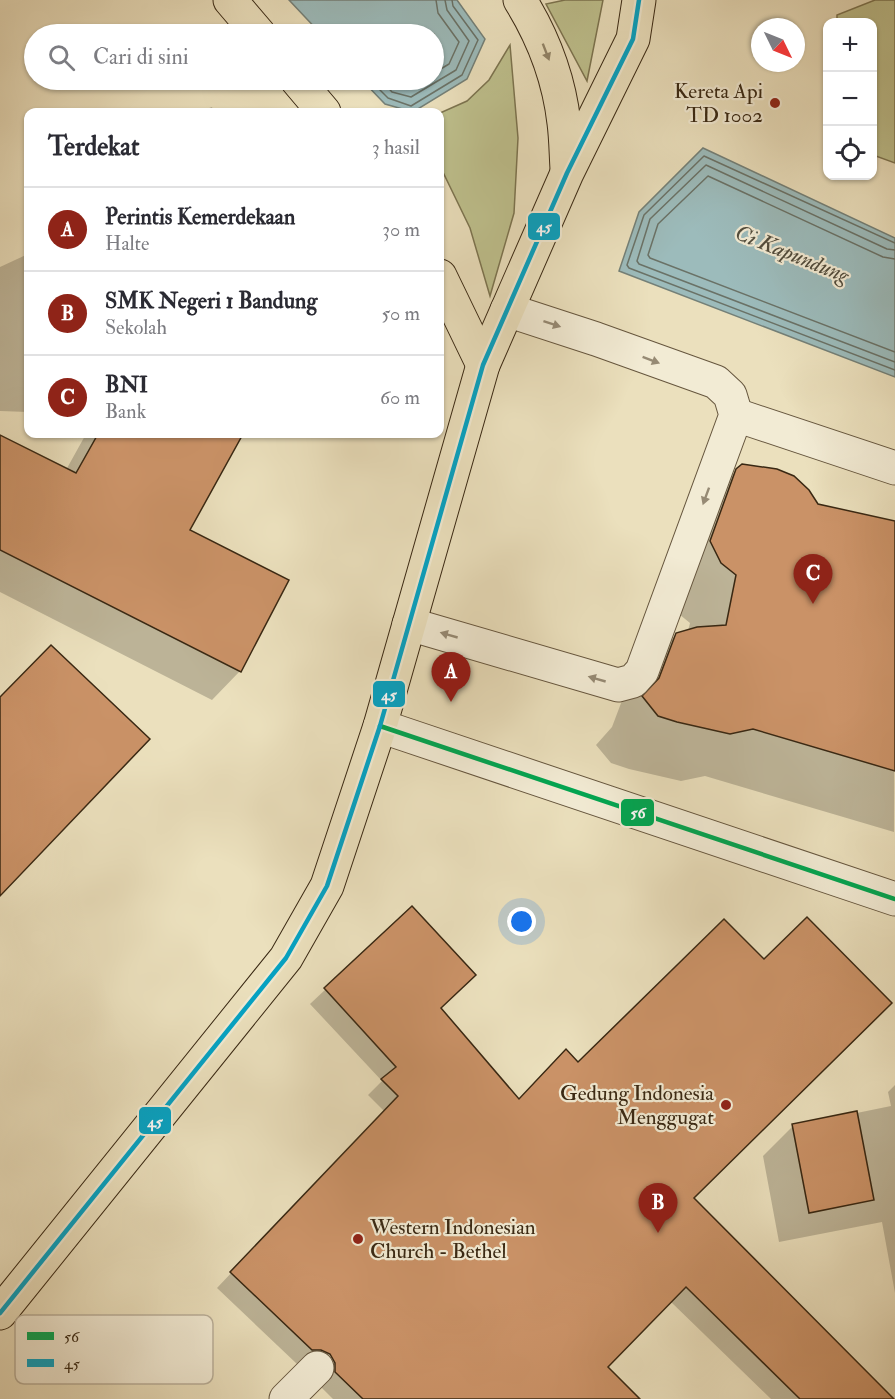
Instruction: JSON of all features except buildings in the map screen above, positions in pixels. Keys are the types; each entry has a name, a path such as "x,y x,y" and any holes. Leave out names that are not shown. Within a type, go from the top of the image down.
{"main road":[{"path":"230,0 250,24"},
{"path":"520,0 535,25 554,72 564,122 567,173"},
{"path":"0,1313 286,958 327,886 380,726 483,365 567,173 633,39 639,0"},
{"path":"305,90 321,108"},
{"path":"444,284 483,365"}],"street":[{"path":"409,624 618,685 633,681 642,671 736,415 730,395 716,382 507,310"},
{"path":"736,415 895,468"},
{"path":"380,726 895,899"},
{"path":"286,1399 316,1368"}],"green space":[{"path":"565,0 603,0 587,81 546,4"},
{"path":"875,0 895,0 895,163 877,156 877,18 837,18 837,15"},
{"path":"510,45 518,138 514,213 490,296 470,228 444,174 444,111 467,101 489,80"}],"water":[{"path":"289,0 457,0 485,39 467,79 420,108 399,108 385,104 372,90 444,90 444,24 312,24"},
{"name":"Ci Kapundung","path":"703,148 895,238 895,377 619,271 639,212"}],"transit line":[{"name":"45","path":"0,1313 286,958 327,886 380,726 483,365 567,173 633,39 639,0"},
{"name":"56","path":"380,726 895,899"}],"place":[{"name":"Kereta Api TD 1002","path":"775,103"},
{"name":"BNI","path":"813,604"},
{"name":"Perintis Kemerdekaan","path":"451,702"},
{"name":"Gedung Indonesia Menggugat","path":"726,1105"},
{"name":"SMK Negeri 1 Bandung","path":"658,1233"},
{"name":"Western Indonesian Church - Bethel","path":"358,1239"}]}
